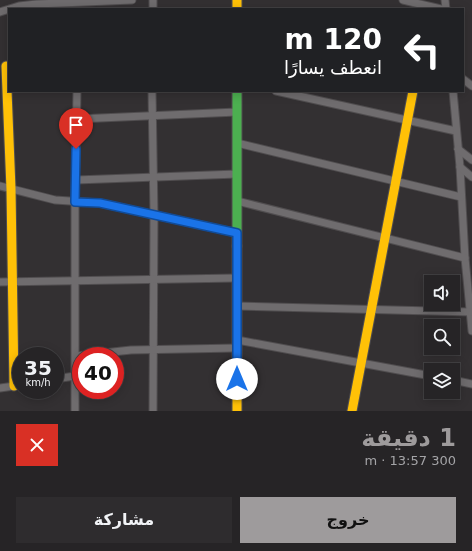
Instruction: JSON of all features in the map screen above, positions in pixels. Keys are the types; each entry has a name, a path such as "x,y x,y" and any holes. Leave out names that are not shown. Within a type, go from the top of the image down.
{"street":[{"path":"9,8 21,3 77,4 132,0"},
{"path":"403,0 437,8"},
{"path":"5,66 4,91 11,189 11,282 15,347"},
{"path":"464,80 472,86"},
{"path":"76,347 75,202 77,92"},
{"path":"152,92 154,215 153,411"},
{"path":"237,92 237,344 239,411"},
{"path":"281,92 456,131"},
{"path":"352,411 373,309 384,238 413,92"},
{"path":"453,92 460,167 465,258 472,331"},
{"path":"76,118 237,112"},
{"path":"237,143 462,197"},
{"path":"458,149 472,160"},
{"path":"460,167 472,177"},
{"path":"76,180 237,174"},
{"path":"0,186 41,197 67,202 100,203 237,233"},
{"path":"237,201 465,258"},
{"path":"0,282 75,282 237,278"},
{"path":"237,306 471,312"},
{"path":"124,351 237,344 361,363 424,375"},
{"path":"460,381 472,384"},
{"path":"0,388 12,386"},
{"path":"75,399 75,411"}],"traffic: fast":[{"path":"237,92 237,246"}],"traffic: slow":[{"path":"237,0 237,8"},
{"path":"6,66 11,189 13,347"},
{"path":"352,411 413,92"},
{"path":"237,246 237,411"}],"route":[{"path":"76,149 75,202 100,203 237,233 237,379"}]}
